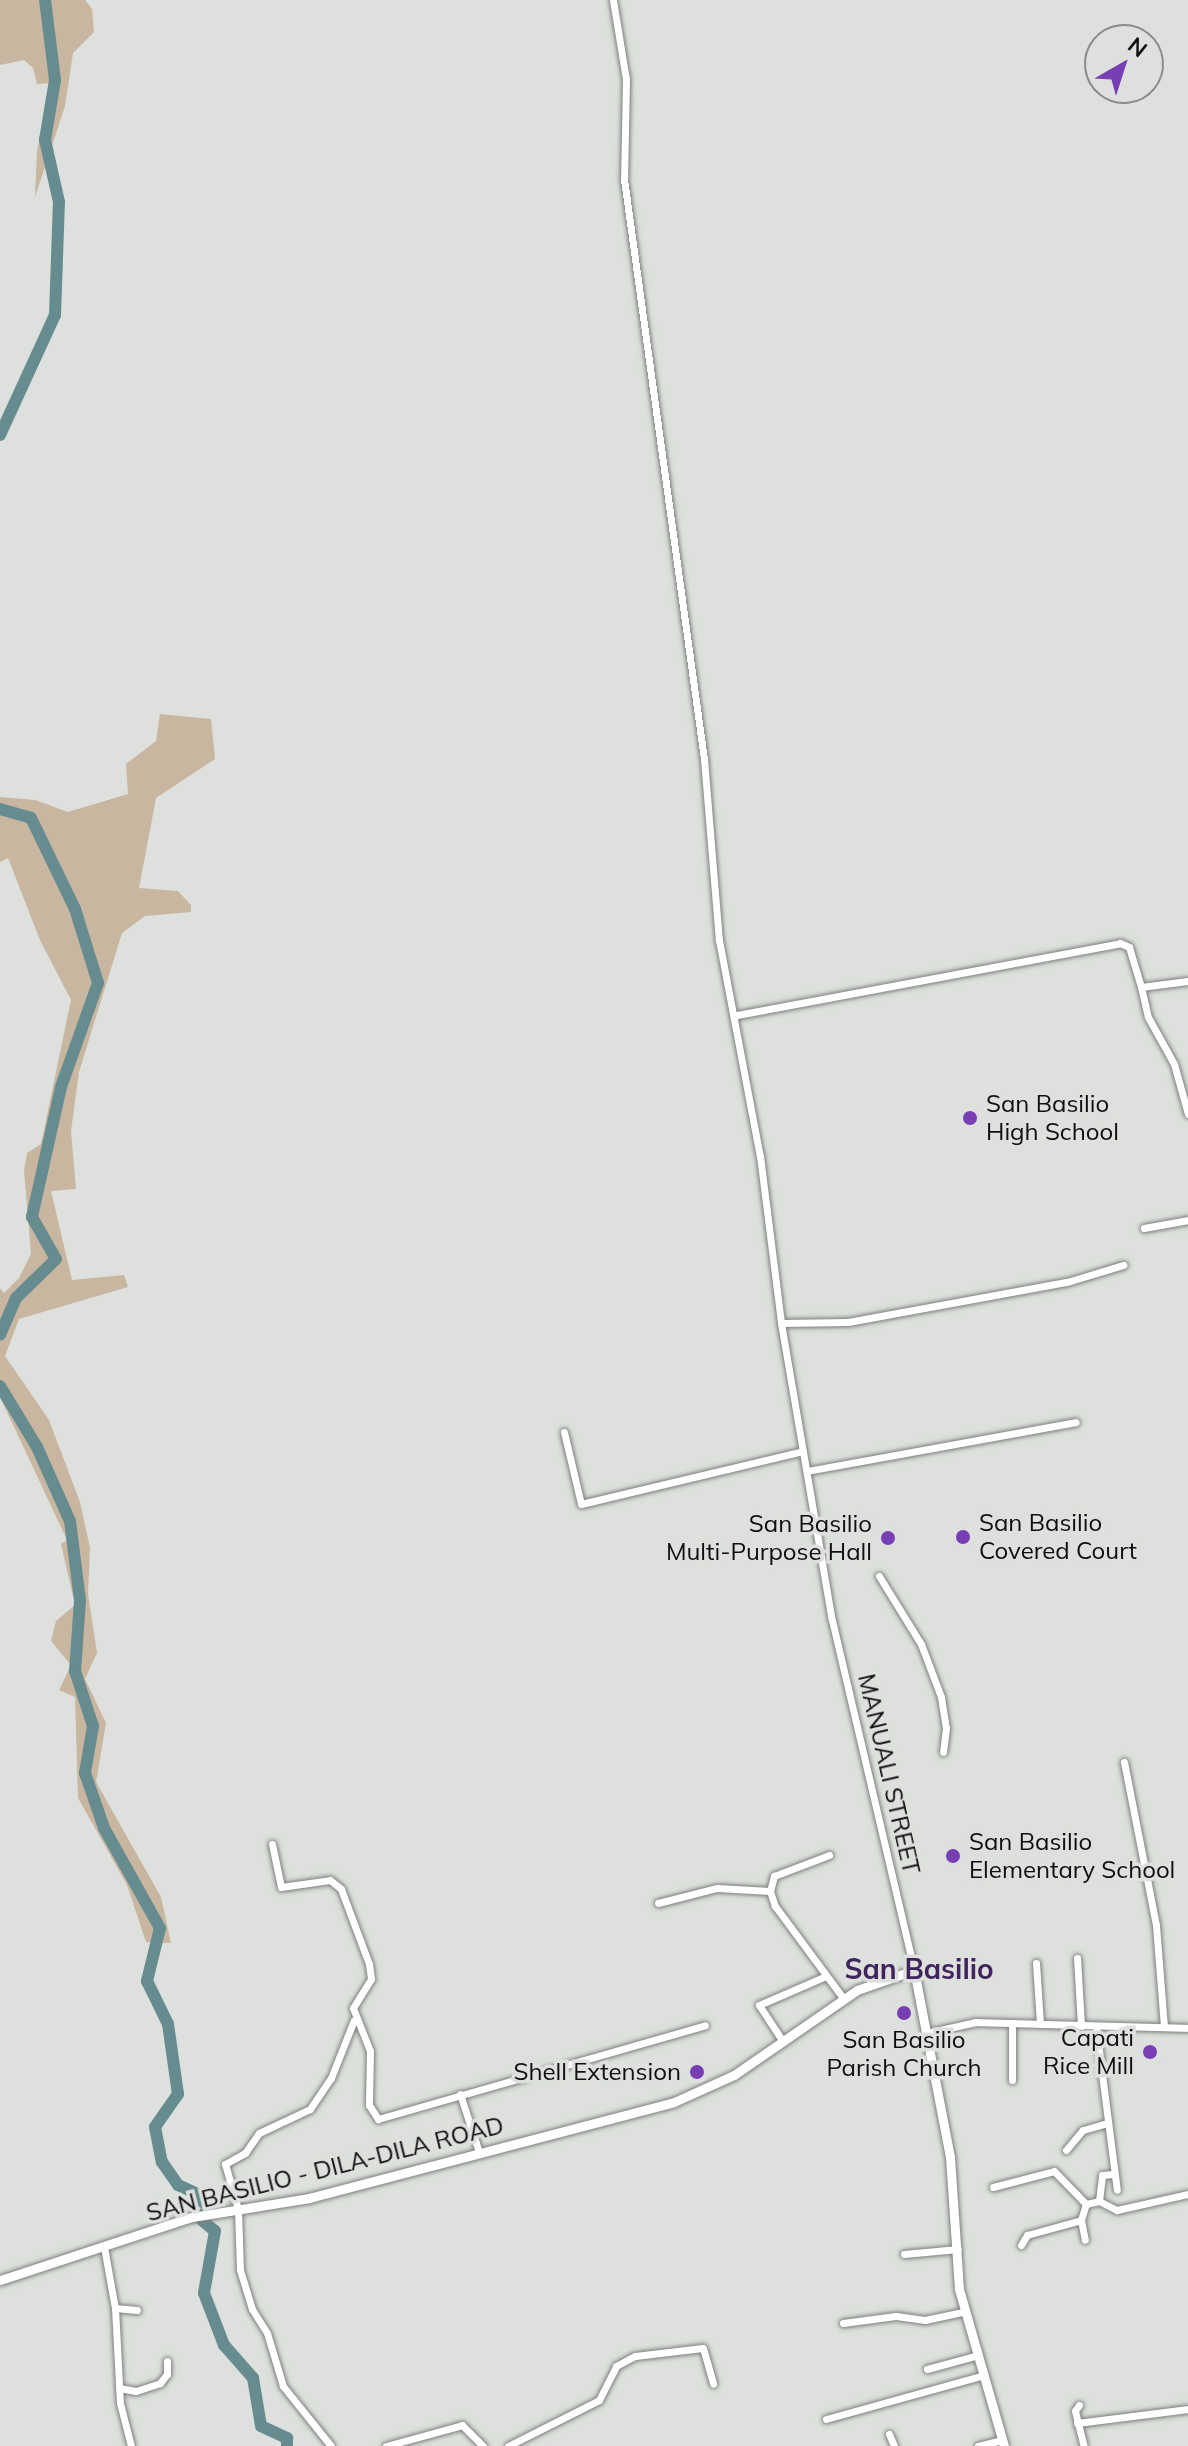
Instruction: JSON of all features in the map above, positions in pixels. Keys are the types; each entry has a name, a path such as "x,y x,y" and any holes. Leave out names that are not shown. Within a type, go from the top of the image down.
{"street":[{"name":"MANUALI STREET","path":"613,0 626,79 624,179 693,669 719,940 737,1015 781,1323 826,1587 914,1970"},
{"path":"737,1015 1120,943 1129,947 1154,1030 1169,1050 1188,1114"},
{"path":"1141,987 1188,981"},
{"path":"1144,1228 1188,1220"},
{"path":"781,1323 848,1322 1067,1282 1080,1274 1123,1265"},
{"path":"807,1471 1076,1422"},
{"path":"564,1432 581,1504 803,1451"},
{"path":"879,1576 921,1644 941,1697 946,1728 943,1752"},
{"path":"1124,1762 1156,1925 1164,2027"},
{"path":"272,1844 281,1887 330,1880 341,1889 371,1979 353,2008 354,2020 370,2051 374,2116 705,2025"},
{"path":"829,1855 774,1876 770,1891 775,1906 843,1998"},
{"path":"658,1903 717,1888 770,1891"},
{"path":"1077,1958 1081,2026"},
{"path":"1036,1963 1040,2024"},
{"path":"914,1970 950,2157 964,2312 1003,2443 978,2446"},
{"name":"SAN BASILIO - DILA-DILA ROAD","path":"0,2280 192,2217 309,2198 687,2097 734,2075 843,1998 914,1970"},
{"path":"782,2040 759,2005 826,1976"},
{"path":"331,2446 283,2386 267,2333 252,2309 240,2270 238,2209 228,2159 245,2153 271,2126 310,2109 331,2078 354,2020"},
{"path":"927,2033 964,2023 1188,2028"},
{"path":"1012,2023 1012,2080"},
{"path":"1096,2027 1117,2190"},
{"path":"460,2094 479,2152"},
{"path":"1066,2150 1083,2130 1107,2123"},
{"path":"993,2187 1054,2171 1086,2204"},
{"path":"1099,2201 1100,2177 1114,2174"},
{"path":"1086,2204 1099,2201 1117,2210 1188,2194"},
{"path":"1085,2240 1081,2220 1086,2204"},
{"path":"1021,2245 1027,2235 1081,2220"},
{"path":"104,2247 115,2308 119,2388 131,2446"},
{"path":"904,2254 958,2249"},
{"path":"115,2308 137,2310"},
{"path":"843,2323 896,2316 925,2320 964,2312"},
{"path":"508,2446 599,2400 616,2366 635,2356 703,2348 713,2384"},
{"path":"927,2369 975,2356"},
{"path":"119,2388 136,2391 160,2383 167,2374 167,2361"},
{"path":"826,2419 981,2376"},
{"path":"1079,2405 1077,2423 1082,2446"},
{"path":"1077,2423 1188,2409"},
{"path":"386,2446 462,2425 483,2446"},
{"path":"889,2434 894,2446"}],"shaded area":[{"path":"0,0 85,0 92,9 94,32 73,53 65,106 35,197 37,150 53,83 37,84 33,68 24,60 0,65"},
{"path":"160,714 211,719 215,759 156,798 139,888 178,891 191,905 191,912 145,916 122,933 79,1072 71,1131 76,1189 51,1191 72,1280 124,1275 128,1287 19,1319 5,1356 49,1420 80,1502 90,1548 88,1594 97,1653 85,1679 106,1723 96,1782 161,1897 171,1943 146,1942 127,1885 78,1798 75,1697 59,1690 71,1665 51,1641 56,1621 75,1605 61,1544 67,1540 0,1397 0,1288 4,1293 19,1278 31,1254 24,1170 27,1153 41,1144 71,1000 40,940 8,858 0,862 0,797 35,800 68,812 128,794 126,764 156,741"}],"waterway":[{"path":"0,435 55,315 59,202 45,140 55,80 45,0"},
{"path":"0,809 31,818 75,909 98,983 61,1087 32,1217 56,1259 16,1298 0,1335"},
{"path":"0,1386 37,1447 70,1521 80,1600 75,1671 93,1726 85,1773 104,1828 160,1928 147,1981 168,2024 178,2094 155,2127 162,2162 178,2185 195,2193 197,2216 215,2231 204,2293 224,2345 253,2378 261,2426 287,2438 287,2446"}],"place":[{"name":"San Basilio High School","path":"970,1118"},
{"name":"San Basilio Covered Court","path":"963,1537"},
{"name":"San Basilio Multi-Purpose Hall","path":"888,1538"},
{"name":"San Basilio Elementary School","path":"953,1856"},
{"name":"San Basilio Parish Church","path":"904,2013"},
{"name":"Capati Rice Mill","path":"1150,2052"},
{"name":"Shell Extension","path":"697,2072"}],"district":[{"name":"San Basilio","path":"919,1969"}]}
